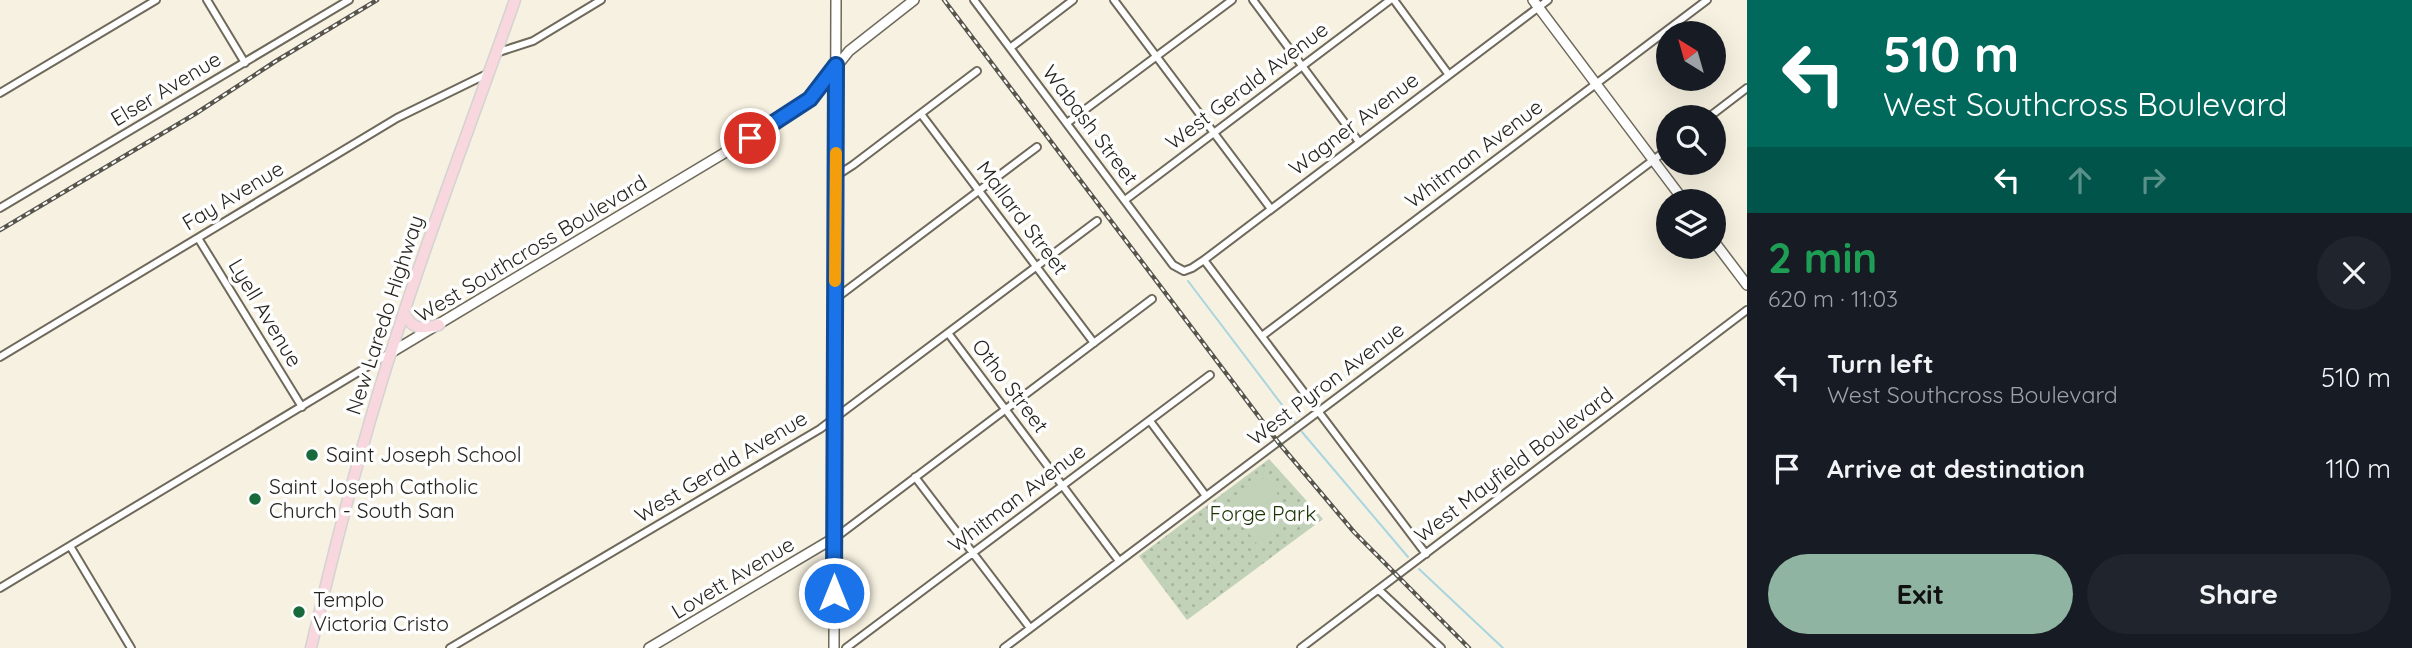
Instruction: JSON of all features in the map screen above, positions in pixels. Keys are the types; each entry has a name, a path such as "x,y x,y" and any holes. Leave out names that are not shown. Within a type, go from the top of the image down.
{"main road":[{"name":"New Laredo Highway","path":"311,648 359,459 392,352 441,205 515,0"},
{"path":"834,648 836,0"},
{"name":"West Southcross Boulevard","path":"392,352 788,116 810,99 836,65 864,37 914,0"},
{"path":"1535,4 1675,189"},
{"path":"1726,257 1747,285"},
{"path":"405,314 416,328 439,325"},
{"name":"Lovett Avenue","path":"649,648 834,538"}],"street":[{"path":"0,93 156,0"},
{"path":"207,0 244,63"},
{"name":"Elser Avenue","path":"0,208 349,0"},
{"path":"496,53 533,41 601,0"},
{"name":"Wabash Street","path":"974,0 1180,271"},
{"path":"1010,48 1073,0"},
{"path":"1114,0 1271,209"},
{"path":"1067,123 1232,0"},
{"path":"1253,0 1359,142"},
{"path":"1392,0 1449,75"},
{"name":"West Gerald Avenue","path":"1125,200 1392,0"},
{"name":"Wagner Avenue","path":"1180,271 1192,268 1204,260 1449,75 1535,4 1548,0"},
{"name":"Whitman Avenue","path":"1262,336 1707,0"},
{"path":"836,176 977,71"},
{"name":"Fay Avenue","path":"0,357 397,118 489,73"},
{"path":"1725,105 1747,88"},
{"name":"Mallard Street","path":"921,114 1094,343"},
{"path":"835,299 1037,147"},
{"name":"West Pyron Avenue","path":"1004,648 1656,158"},
{"name":"West Gerald Avenue","path":"450,648 820,429 1097,221"},
{"name":"Lyell Avenue","path":"198,237 302,407"},
{"path":"1204,260 1426,554"},
{"path":"834,538 1152,299"},
{"name":"West Mayfield Boulevard","path":"1301,648 1747,310"},
{"name":"Otho Street","path":"948,333 1119,561"},
{"name":"West Southcross Boulevard","path":"0,588 392,352"},
{"name":"Whitman Avenue","path":"846,648 1210,375"},
{"path":"1150,421 1206,496"},
{"path":"915,477 1030,628"},
{"path":"70,546 131,648"},
{"path":"1379,590 1441,648"}],"green space":[{"name":"Forge Park","path":"1269,459 1323,519 1187,620 1139,556"},
{"path":"1268,475 1278,495 1279,512 1273,530 1259,547 1229,506"}],"waterway":[{"path":"1188,281 1295,422"},
{"path":"1302,432 1408,557"},
{"path":"1419,569 1503,648"}],"railway":[{"path":"0,230 195,114 377,0"},
{"path":"944,0 1278,442 1354,532 1469,648"}],"slow traffic":[{"path":"835,281 836,153"}],"place":[{"name":"Saint Joseph School","path":"312,455"},
{"name":"Saint Joseph Catholic Church - South San","path":"255,499"},
{"name":"Templo Victoria Cristo","path":"299,612"}],"route":[{"path":"750,138 801,107 836,65 834,593"}]}
